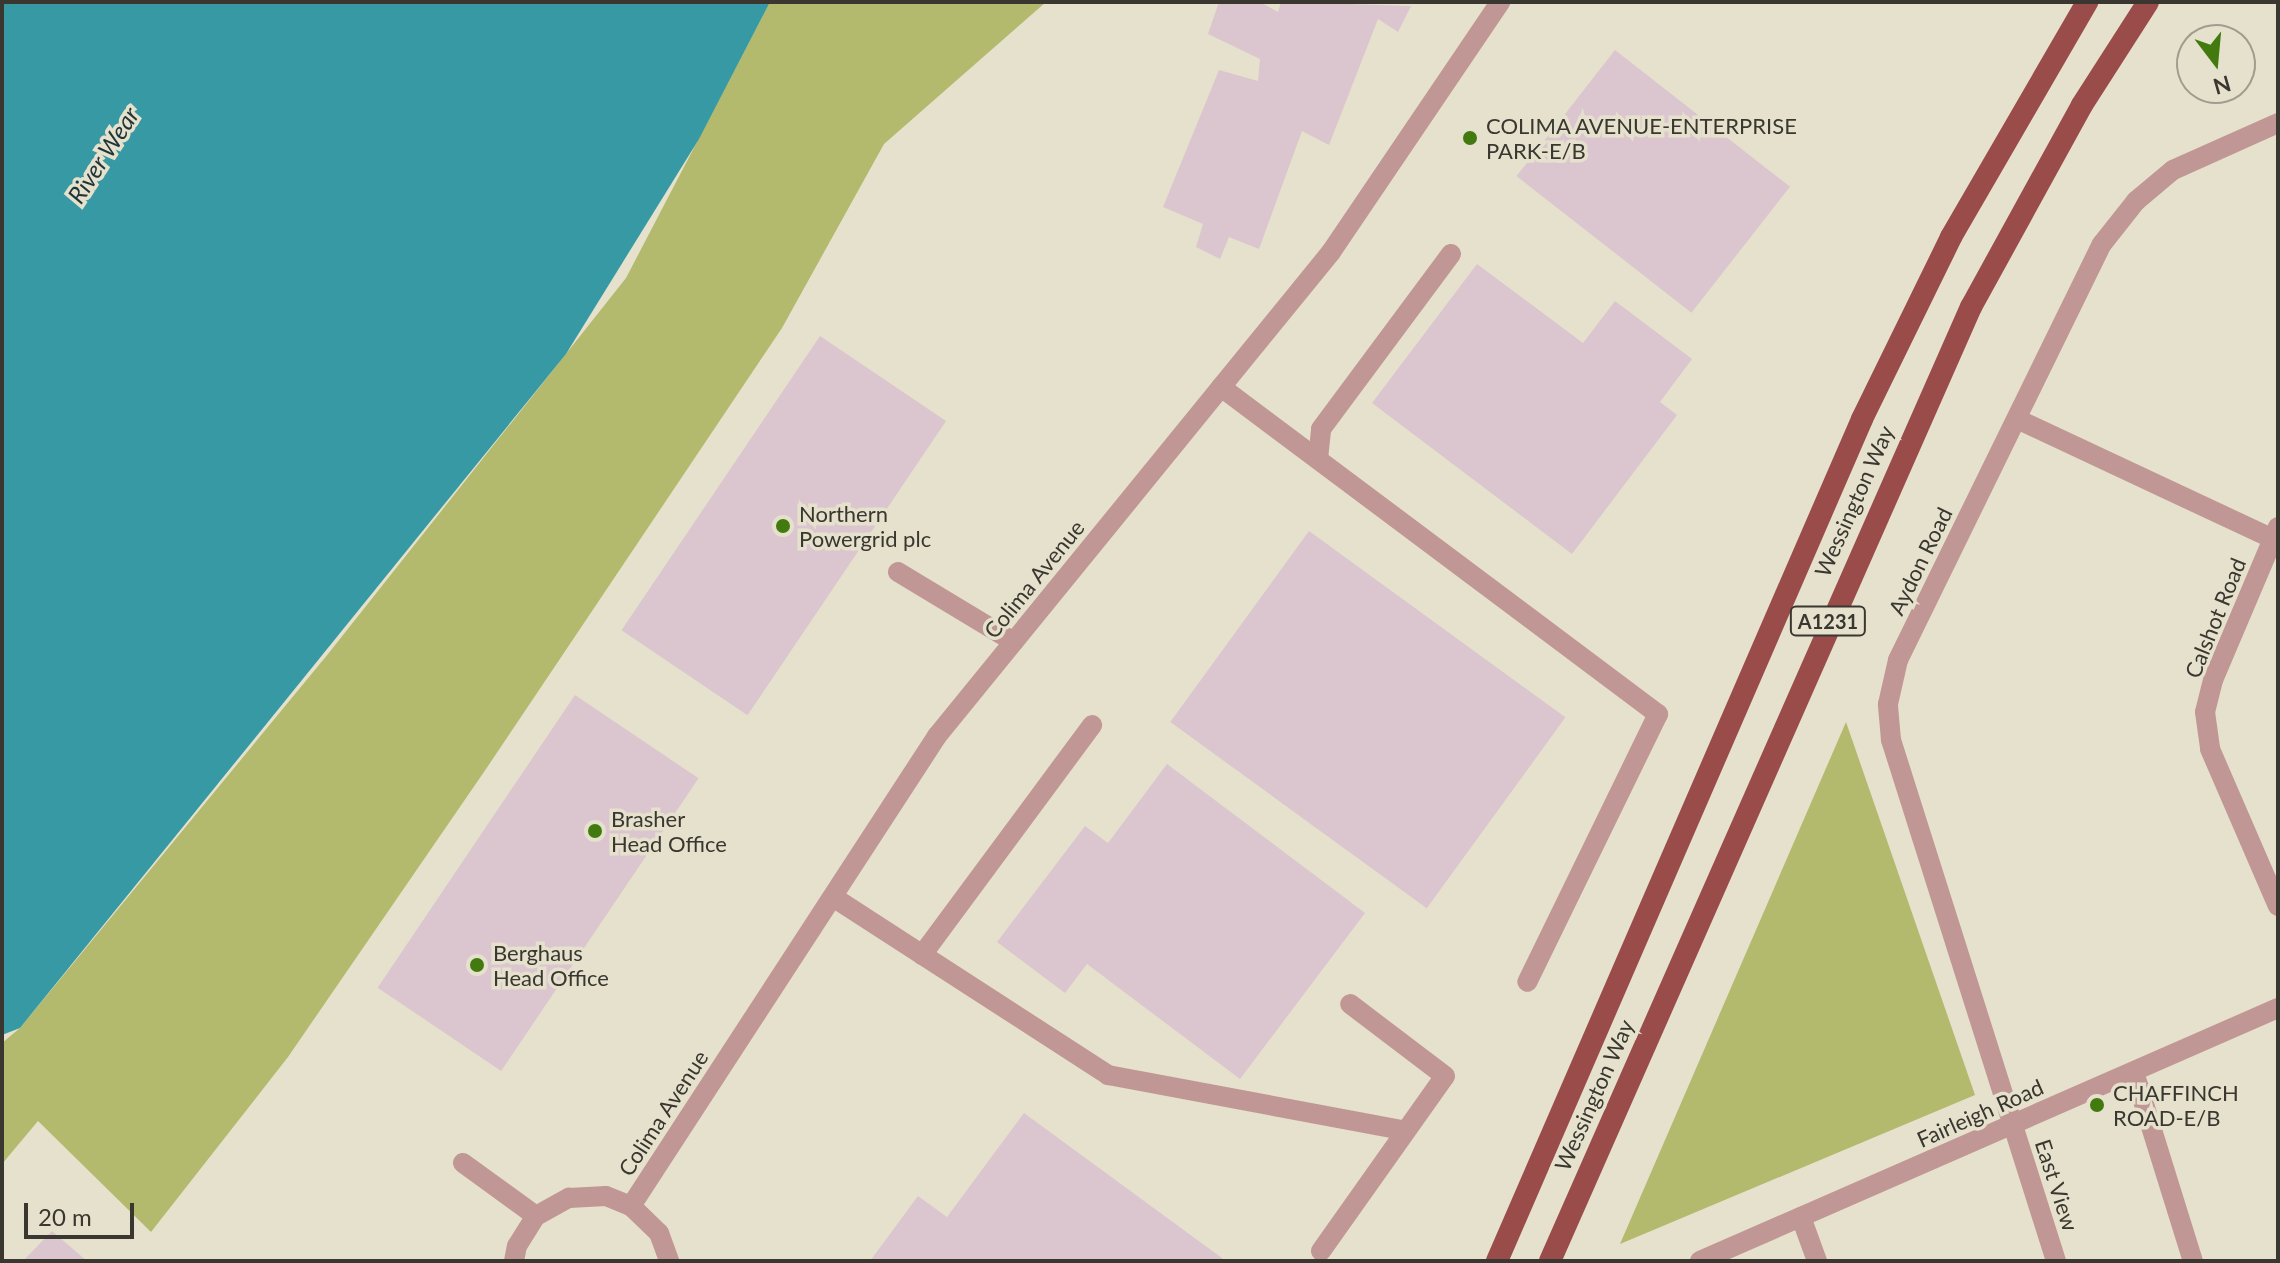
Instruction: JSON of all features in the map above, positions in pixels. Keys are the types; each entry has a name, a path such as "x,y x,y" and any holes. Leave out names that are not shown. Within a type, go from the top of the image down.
{"highway":[{"name":"Wessington Way","path":"1497,1261 1862,419 1951,237 2087,2"},
{"name":"Wessington Way","path":"1550,1261 1971,307 2082,105 2148,2"}],"street":[{"name":"Colima Avenue","path":"631,1206 937,736 1331,252 1500,2"},
{"name":"Aydon Road","path":"2012,1125 1891,740 1888,704 1898,660 2102,244 2136,201 2173,170 2278,123"},
{"path":"1318,459 1321,429 1451,254"},
{"path":"1221,387 1658,714 1527,982"},
{"path":"2017,419 2276,533"},
{"name":"Calshot Road","path":"2276,533 2205,712 2210,749 2278,906"},
{"path":"898,572 1014,642"},
{"path":"922,955 1092,725"},
{"path":"833,897 1108,1075 1406,1131"},
{"path":"1321,1251 1445,1076 1350,1004"},
{"name":"Fairleigh Road","path":"1700,1261 2278,1008"},
{"path":"2134,1072 2193,1261"},
{"name":"East View","path":"2012,1125 2056,1261"},
{"path":"463,1163 536,1216"},
{"path":"514,1261 517,1246 536,1216 569,1198 606,1196 631,1206 659,1233 669,1261"},
{"path":"1801,1217 1817,1261"}],"green space":[{"path":"770,2 1046,2 884,144 782,328 486,769 288,1057 151,1232 38,1121 2,1164 2,1043 20,1028 328,654 626,278"},
{"path":"1846,722 1975,1095 1620,1244"}],"water":[{"name":"River Wear","path":"2,2 770,2 699,139 566,354 20,1028 2,1035"}],"building":[{"path":"1219,2 1260,2 1278,12 1281,2 1411,6 1398,32 1378,19 1329,145 1302,131 1259,249 1229,237 1220,259 1196,247 1203,224 1163,207 1219,70 1258,81 1260,59 1208,34"},
{"path":"1615,50 1790,187 1691,313 1516,176"},
{"path":"1477,264 1583,343 1615,301 1692,359 1660,402 1677,415 1572,554 1372,403"},
{"name":"Northern Powergrid plc","path":"820,336 946,421 748,715 621,630"},
{"path":"1309,531 1565,717 1427,908 1170,722"},
{"path":"575,695 699,778 501,1071 378,988"},
{"path":"1167,764 1365,913 1240,1079 1087,964 1065,993 997,942 1085,826 1108,843"},
{"path":"1024,1113 1226,1261 870,1261 918,1196 947,1217"},
{"path":"52,1231 87,1261 23,1261"}],"place":[{"name":"COLIMA AVENUE-ENTERPRISE PARK-E/B","path":"1470,138"},
{"name":"Northern Powergrid plc","path":"783,526"},
{"name":"Brasher Head Office","path":"595,831"},
{"name":"Berghaus Head Office","path":"477,965"},
{"name":"CHAFFINCH ROAD-E/B","path":"2097,1105"}]}
